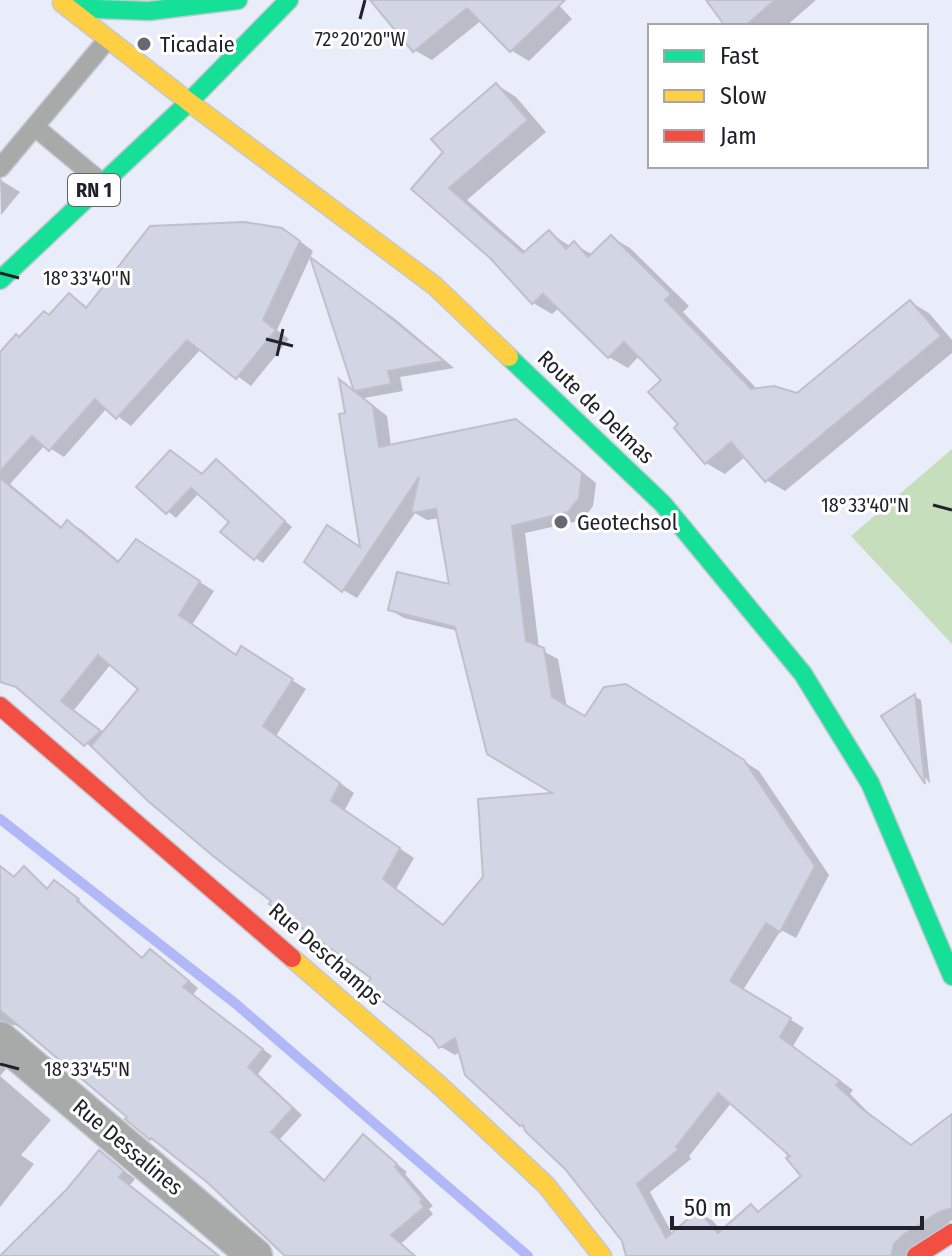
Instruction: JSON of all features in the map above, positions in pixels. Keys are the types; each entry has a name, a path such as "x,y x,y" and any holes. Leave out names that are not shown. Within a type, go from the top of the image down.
{"main road":[{"path":"63,4 149,11 238,0"},
{"name":"RN 1","path":"0,280 189,102 289,0"},
{"name":"Route de Delmas","path":"63,4 435,286 663,504 803,674 853,755 870,783 952,976"},
{"name":"Rue Deschamps","path":"0,706 438,1084 546,1185 602,1256"},
{"path":"916,1256 952,1233"}],"street":[{"name":"Rue Dessalines","path":"0,1039 255,1256"}],"lane":[{"path":"0,168 107,40"},
{"path":"35,127 101,182"}],"green space":[{"path":"952,449 952,644 851,536"}],"building":[{"path":"370,0 565,0 510,52 467,8 413,52"},
{"path":"706,0 775,0 747,24 724,24"},
{"path":"496,83 528,120 449,188 523,253 549,230 566,249 574,241 588,257 611,235 671,294 665,300 751,389 774,386 797,393 910,300 941,336 765,482 731,442 705,464 674,428 678,424 648,392 661,380 624,342 608,358 543,294 532,304 490,258 411,189 443,152 431,139"},
{"path":"244,222 282,228 300,241 263,320 276,330 236,379 187,340 116,419 95,399 49,451 32,436 0,471 0,352 16,334 19,337 44,311 49,315 69,293 86,308 150,226"},
{"path":"310,257 444,361 388,371 391,384 354,391"},
{"path":"339,379 373,406 379,447 516,419 582,473 579,498 568,512 512,526 526,641 544,648 552,697 585,716 604,687 626,684 744,760 815,866 780,932 766,923 730,981 791,1018 780,1037 840,1081 836,1085 861,1108 911,1145 952,1114 952,1208 939,1212 903,1235 894,1244 891,1256 626,1256 622,1241 565,1169 525,1131 523,1125 520,1126 465,1075 455,1038 439,1048 432,1038 364,987 371,978 269,904 271,901 148,801 91,746 138,689 98,655 61,701 101,731 84,746 16,687 0,682 0,478 61,528 67,520 118,562 136,539 200,581 179,615 236,655 241,646 293,679 263,726 340,783 331,801 400,848 383,879 443,925 483,877 478,799 552,793 487,754 455,627 388,610 397,572 449,584 436,509 411,513 419,477 342,592 304,562 327,525 360,547 339,414 345,413","holes":["718,1093 790,1156 786,1158 801,1176 758,1212 751,1204 718,1233 698,1210 666,1238 637,1184 678,1150 676,1147"]},
{"path":"170,450 202,474 216,459 285,521 254,560 220,532 229,522 191,488 166,514 136,487"},
{"path":"915,694 925,784 881,716"},
{"path":"0,866 14,877 24,866 47,889 54,880 142,958 150,949 189,981 183,987 263,1049 248,1067 293,1108 271,1132 324,1181 363,1134 397,1164 395,1167 423,1200 420,1202 424,1207 391,1235 415,1256 285,1256 208,1183 150,1140 0,1010"},
{"path":"99,1150 124,1171 119,1177 219,1256 0,1256 67,1189"}],"waterway":[{"path":"0,819 236,1004 528,1256"}],"traffic: fast":[{"path":"69,8 149,11 238,0"},
{"path":"0,280 189,102 289,0"},
{"path":"509,357 663,504 803,674 870,783 952,976"}],"traffic: slow":[{"path":"62,3 189,102"},
{"path":"189,102 435,286 509,357"},
{"path":"292,958 438,1084 546,1185 602,1256"}],"traffic: jam":[{"path":"0,706 292,958"},
{"path":"916,1256 952,1233"}],"place":[{"name":"Ticadaie","path":"144,44"},
{"name":"Geotechsol","path":"561,522"}]}
